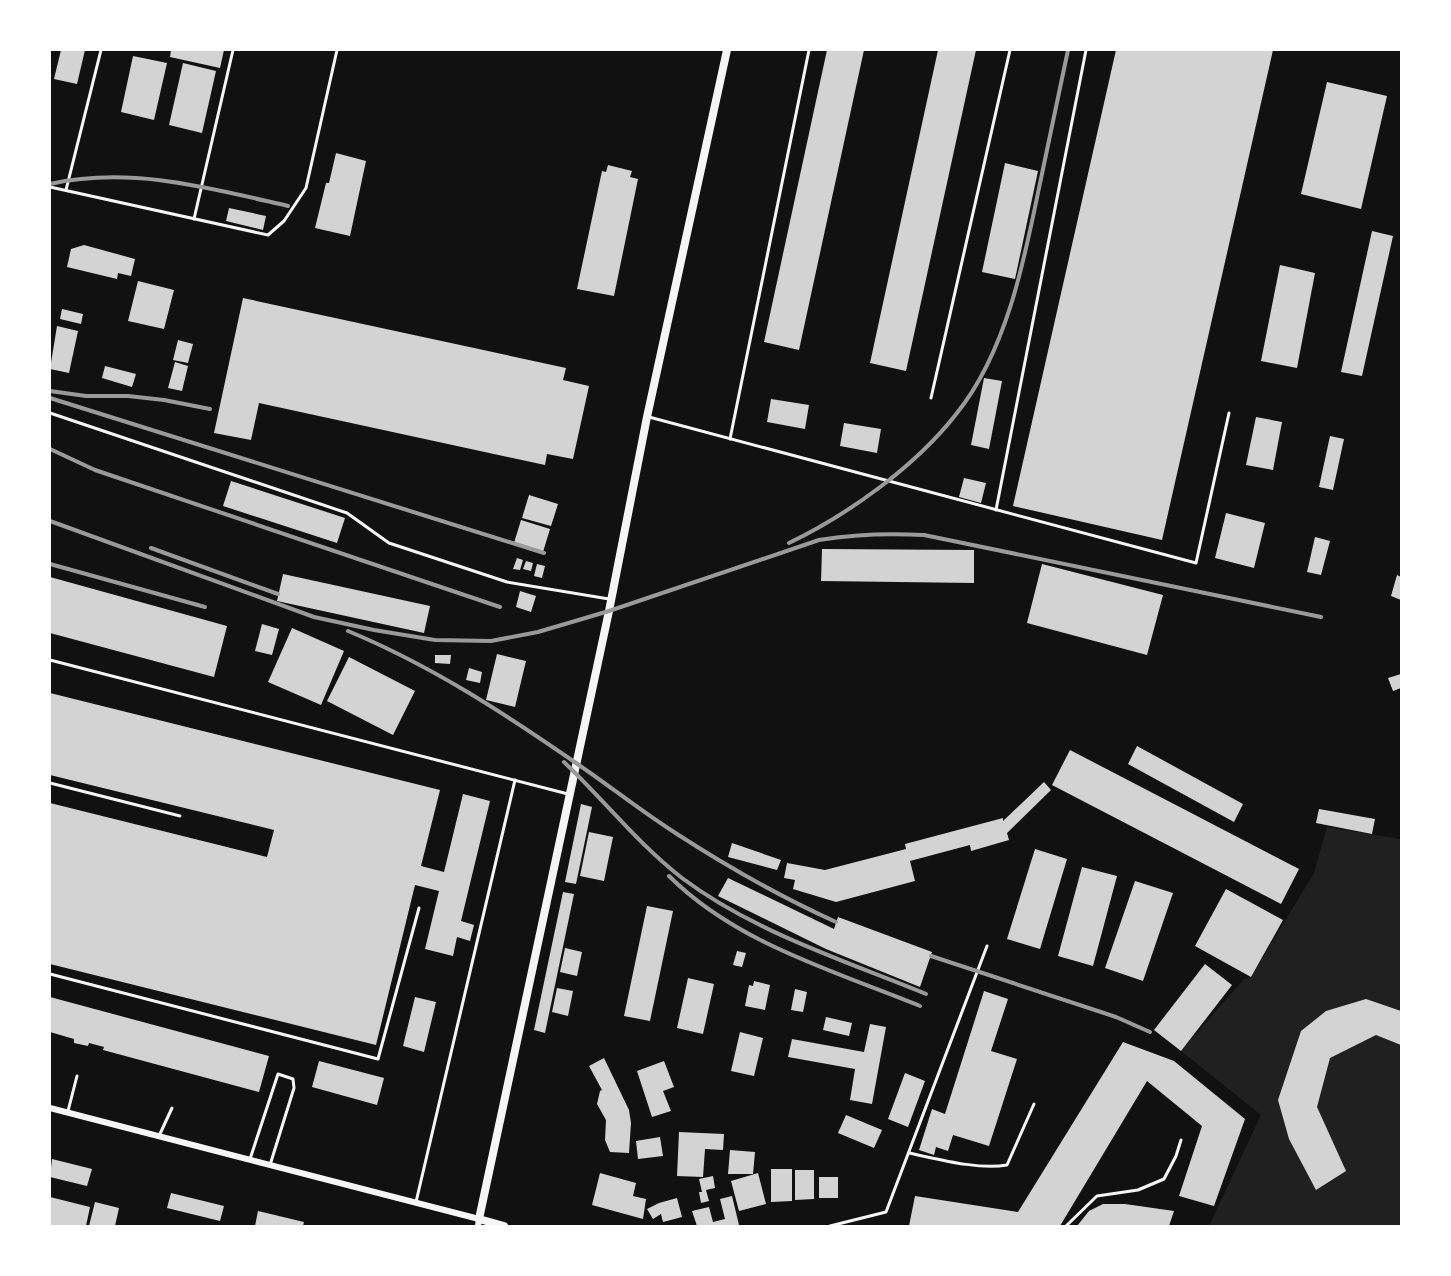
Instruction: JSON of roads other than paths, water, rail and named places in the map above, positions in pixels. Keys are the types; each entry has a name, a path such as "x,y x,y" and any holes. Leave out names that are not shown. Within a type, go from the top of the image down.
{"street":[{"path":"479,1223 611,600 647,417 727,50"},
{"path":"50,1108 416,1202 479,1223 504,1227"}],"lane":[{"path":"66,190 101,50"},
{"path":"194,219 233,50"},
{"path":"50,187 268,235 284,221 306,188 337,50"},
{"path":"730,439 809,50"},
{"path":"931,398 1010,50"},
{"path":"996,510 1086,50"},
{"path":"50,413 346,513 389,543 507,582 611,600"},
{"path":"647,417 1196,563 1229,413"},
{"path":"50,660 570,795"},
{"path":"416,1202 515,780"},
{"path":"50,783 180,816"},
{"path":"50,974 378,1059 419,908"},
{"path":"831,1227 886,1212 987,946"},
{"path":"250,1159 278,1074 284,1074 293,1079 294,1088 270,1165"},
{"path":"68,1113 77,1076"},
{"path":"909,1154 962,1163 998,1167 1007,1165 1034,1104"},
{"path":"159,1136 172,1108"},
{"path":"1066,1227 1097,1196 1138,1190 1164,1179 1176,1156 1181,1140"}],"railway":[{"path":"789,543 835,518 902,470 940,433 974,389 1001,335 1011,305 1033,216 1068,50"},
{"path":"50,184 80,179 140,178 200,186 288,206"},
{"path":"50,391 86,396 128,396 164,400 210,409"},
{"path":"50,398 544,553"},
{"path":"50,449 95,470 500,607"},
{"path":"50,521 314,617 435,640 491,641 538,632 609,611 819,540 884,534 924,535 1321,617"},
{"path":"151,548 278,594"},
{"path":"50,564 205,607"},
{"path":"348,631 408,659 466,691 549,744 651,817 696,846 775,892 836,922"},
{"path":"564,762 666,865 710,897 800,944 926,994"},
{"path":"669,876 724,920 755,937 820,967 920,1006"},
{"path":"931,956 1116,1017 1150,1032"}]}
